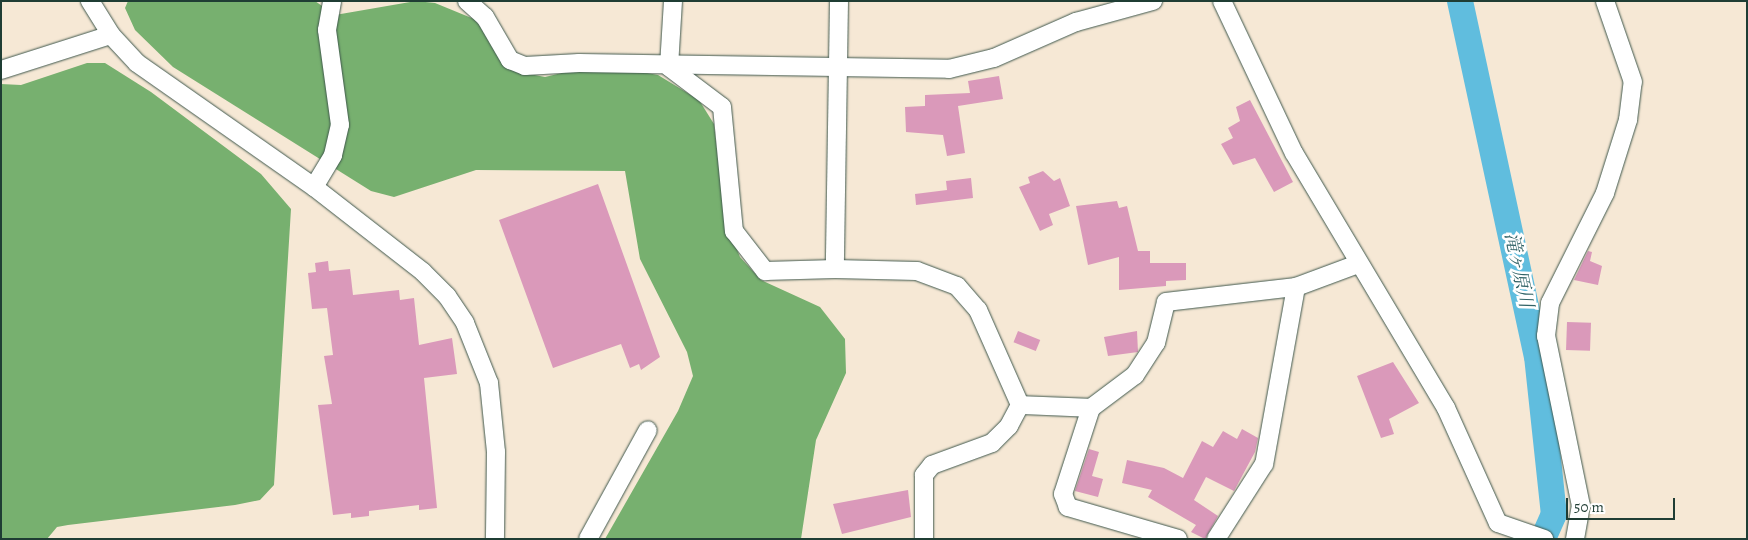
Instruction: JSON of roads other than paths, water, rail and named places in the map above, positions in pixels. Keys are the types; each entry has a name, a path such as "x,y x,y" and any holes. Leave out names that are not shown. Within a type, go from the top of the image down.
{"street":[{"path":"90,1 111,35 138,63 314,187 423,272 465,323 490,384 495,419 495,539"},
{"path":"314,187 333,155 340,125 328,30 332,1"},
{"path":"467,1 484,17 510,60 525,66 838,69 972,66 1076,22 1153,1"},
{"path":"669,67 673,1"},
{"path":"835,269 838,1"},
{"path":"1222,1 1294,153 1358,264 1446,408 1505,539"},
{"path":"1575,539 1581,506 1546,336 1550,303 1605,193 1628,120 1633,82 1605,1"},
{"path":"1,70 111,35"},
{"path":"669,67 722,107 734,232 766,271 835,269 917,271 957,286 978,310 1020,405"},
{"path":"1178,539 1068,507 1063,494 1091,408 1135,375 1156,343 1166,302 1296,287 1358,264"},
{"path":"1216,539 1264,464 1296,287"},
{"path":"1020,405 1091,408"},
{"path":"924,539 924,476 932,465 992,443 1009,426 1020,405"},
{"path":"588,539 648,430"},
{"path":"1498,523 1541,538"}],"waterway":[{"name":"滝ヶ原川","path":"1460,1 1537,356 1554,514 1543,539"}]}
